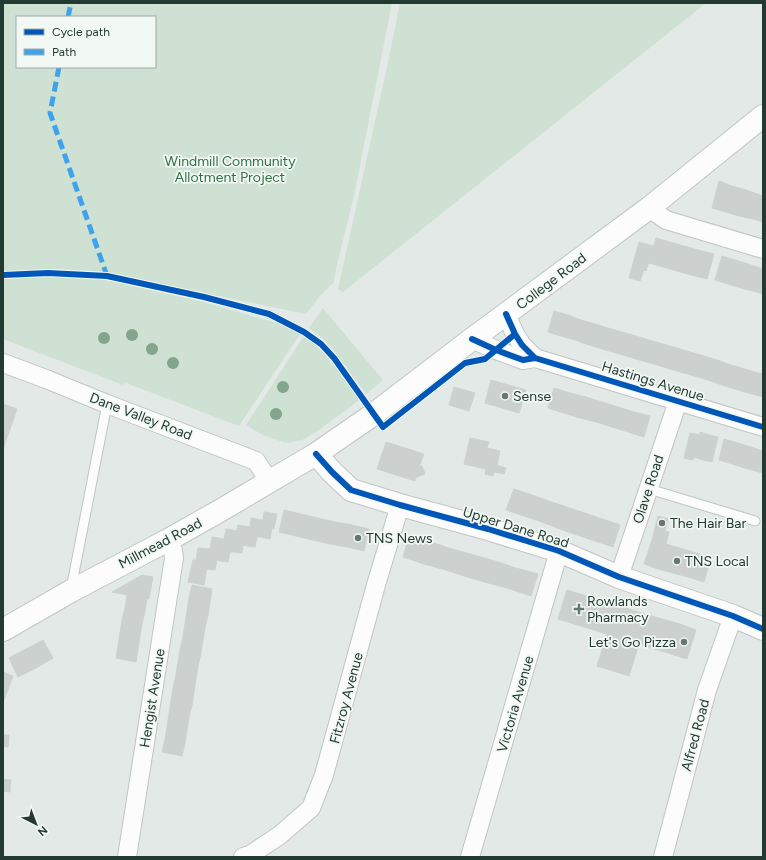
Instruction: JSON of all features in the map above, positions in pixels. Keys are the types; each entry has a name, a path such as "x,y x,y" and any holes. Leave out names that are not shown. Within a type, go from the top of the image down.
{"main road":[{"name":"College Road","path":"316,454 374,414 472,339 649,208 763,116"},
{"name":"Millmead Road","path":"5,625 168,540 316,454"},
{"name":"Upper Dane Road","path":"316,454 351,490 559,551 619,577 733,616 763,629"}],"street":[{"path":"649,208 666,220 763,249"},
{"name":"Hastings Avenue","path":"506,314 522,346 535,358 763,427"},
{"name":"Hastings Avenue","path":"472,339 523,360 535,358"},
{"name":"Dane Valley Road","path":"3,363 256,461 270,482"},
{"name":"Olave Road","path":"619,577 678,401"},
{"name":"Fitzroy Avenue","path":"243,857 250,855 280,835 311,808 324,775 376,585 400,505"},
{"name":"Hengist Avenue","path":"127,857 174,558 173,550 168,540"},
{"name":"Victoria Avenue","path":"470,857 559,551"},
{"name":"Alfred Road","path":"664,857 707,690 733,616"}],"lane":[{"path":"71,591 106,404"},
{"path":"649,488 755,520"}],"green space":[{"name":"Windmill Community Allotment Project","path":"3,3 392,3 354,196 334,282 319,297 306,314 103,272 61,269 3,271"},
{"path":"400,3 706,3 343,292 338,289"},
{"path":"48,276 106,280 203,302 280,324 300,334 239,426 126,383 123,385 3,339 3,279"},
{"path":"323,308 383,380 366,394 332,348 309,328"},
{"path":"304,336 319,348 332,363 359,400 319,430 302,440 286,443 263,435 246,425"}],"building":[{"path":"719,181 732,186 726,212 712,208"},
{"path":"732,186 746,190 739,216 726,212"},
{"path":"746,190 760,195 753,219 739,216"},
{"path":"760,195 763,196 763,222 753,219"},
{"path":"656,238 670,242 663,267 649,263"},
{"path":"639,242 654,246 646,271 644,270 640,281 629,278"},
{"path":"670,242 684,246 677,271 663,267"},
{"path":"684,246 698,250 691,275 677,271"},
{"path":"698,250 714,254 707,279 691,275"},
{"path":"722,256 735,260 728,284 715,280"},
{"path":"735,260 748,264 741,288 728,284"},
{"path":"748,264 760,268 753,291 741,288"},
{"path":"760,268 763,269 763,294 753,291"},
{"path":"554,311 568,315 561,336 548,332"},
{"path":"568,315 581,320 575,340 561,336"},
{"path":"581,320 595,324 589,345 575,340"},
{"path":"595,324 608,328 602,349 589,345"},
{"path":"608,328 622,332 616,353 602,349"},
{"path":"622,332 636,336 629,357 616,353"},
{"path":"636,336 649,340 643,361 629,357"},
{"path":"649,340 663,344 657,365 643,361"},
{"path":"663,344 677,348 670,369 657,365"},
{"path":"677,348 690,352 684,373 670,369"},
{"path":"690,352 704,356 698,377 684,373"},
{"path":"704,356 717,360 711,381 698,377"},
{"path":"717,360 731,365 725,386 711,381"},
{"path":"731,365 745,369 738,390 725,386"},
{"path":"745,369 758,373 752,394 738,390"},
{"path":"758,373 763,374 763,397 752,394"},
{"name":"Sense","path":"491,380 526,390 519,413 485,403"},
{"path":"454,387 475,393 469,411 449,405"},
{"path":"554,388 570,393 564,413 548,408"},
{"path":"570,393 586,397 580,418 564,413"},
{"path":"586,397 602,402 596,422 580,418"},
{"path":"602,402 618,407 612,427 596,422"},
{"path":"3,404 17,409 3,449"},
{"path":"618,407 634,412 628,432 612,427"},
{"path":"634,412 650,416 644,437 628,432"},
{"path":"700,432 709,435 703,460 694,457"},
{"path":"690,433 700,435 693,460 684,458"},
{"path":"709,435 718,437 712,462 703,460"},
{"path":"470,438 489,442 487,448 500,451 497,465 506,468 504,474 494,472 493,476 485,474 486,469 464,464"},
{"path":"724,439 738,443 732,464 719,460"},
{"path":"386,442 424,454 419,467 422,466 425,474 416,477 415,481 377,469"},
{"path":"738,443 751,447 745,468 732,464"},
{"path":"751,447 763,451 763,458 759,472 745,468"},
{"path":"763,458 763,473 759,472"},
{"path":"514,489 532,495 524,516 506,510"},
{"path":"532,495 549,501 542,522 524,516"},
{"path":"549,501 567,507 560,529 542,522"},
{"path":"567,507 585,513 577,535 560,529"},
{"path":"284,510 301,514 296,536 279,532"},
{"path":"264,512 277,514 270,539 260,537"},
{"path":"585,513 620,525 613,547 577,535"},
{"path":"301,514 318,518 313,540 296,536"},
{"name":"The Hair Bar","path":"658,516 668,519 665,531 655,528"},
{"path":"251,518 263,520 260,537 257,537 255,547 247,546"},
{"path":"318,518 335,522 330,544 313,540"},
{"path":"335,522 352,525 347,547 330,544"},
{"path":"238,525 250,527 247,546 243,545 242,553 233,552"},
{"name":"TNS News","path":"352,525 369,529 364,551 347,547"},
{"path":"655,528 669,532 666,544 652,540"},
{"path":"226,529 237,531 233,552 230,552 228,562 220,561"},
{"path":"409,536 431,542 424,564 403,557"},
{"path":"212,537 224,539 220,561 217,560 215,570 207,569"},
{"path":"652,540 666,544 658,569 644,564"},
{"path":"431,542 452,549 446,570 424,564"},
{"name":"TNS Local","path":"666,544 696,553 688,577 658,569"},
{"path":"198,548 210,549 204,585 188,582 193,560 196,560"},
{"path":"452,549 474,555 467,577 446,570"},
{"path":"696,553 711,557 704,582 688,577"},
{"path":"474,555 495,561 488,583 467,577"},
{"path":"495,561 516,568 510,589 488,583"},
{"path":"516,568 538,574 531,596 510,589"},
{"path":"142,575 153,577 149,599 112,592"},
{"path":"192,585 212,589 210,602 189,598"},
{"name":"Rowlands Pharmacy","path":"567,590 600,600 591,629 558,619"},
{"path":"127,595 147,598 145,611 125,608"},
{"path":"189,598 210,602 208,615 187,611"},
{"path":"600,600 616,605 606,634 591,629"},
{"path":"616,605 648,615 629,676 597,666"},
{"path":"125,608 145,611 142,624 122,620"},
{"path":"187,611 208,615 205,628 185,624"},
{"path":"648,615 680,624 671,654 639,644"},
{"path":"122,620 142,624 140,636 120,633"},
{"path":"185,624 205,628 203,640 183,637"},
{"name":"Let's Go Pizza","path":"680,624 696,630 687,659 671,654"},
{"path":"120,633 140,636 138,649 118,646"},
{"path":"183,637 203,640 201,653 180,650"},
{"path":"43,640 53,658 36,668 26,649"},
{"path":"118,646 138,649 136,662 116,658"},
{"path":"26,649 36,668 18,677 9,658"},
{"path":"180,650 201,653 198,666 178,662"},
{"path":"178,662 198,666 196,679 176,675"},
{"path":"3,672 13,676 7,692 3,690"},
{"path":"176,675 196,679 194,692 173,688"},
{"path":"173,688 194,692 192,705 171,701"},
{"path":"3,690 7,692 3,703"},
{"path":"171,701 192,705 189,717 169,714"},
{"path":"169,714 189,717 187,730 167,727"},
{"path":"167,727 187,730 185,743 165,739"},
{"path":"3,735 9,735 8,747 3,746"},
{"path":"165,739 185,743 182,756 162,752"},
{"path":"3,779 11,780 10,786 3,786"},
{"path":"3,786 10,786 10,792 3,791"}],"marked path":[{"path":"68,16 71,3"},
{"path":"59,68 50,113 107,276"}],"cycle path":[{"path":"3,275 48,273 107,276 204,297 269,314 304,332 321,344 334,358 383,427 465,363 485,359 515,334"},
{"path":"506,314 522,345 535,358"},
{"path":"472,339 523,360 535,358 763,427"},
{"path":"316,454 351,490 559,551 619,577 733,616 763,629"}],"place":[{"name":"Sense","path":"505,396"},
{"name":"The Hair Bar","path":"662,523"},
{"name":"TNS News","path":"358,538"},
{"name":"TNS Local","path":"677,561"},
{"name":"Rowlands Pharmacy","path":"579,609"},
{"name":"Let's Go Pizza","path":"684,642"}]}
